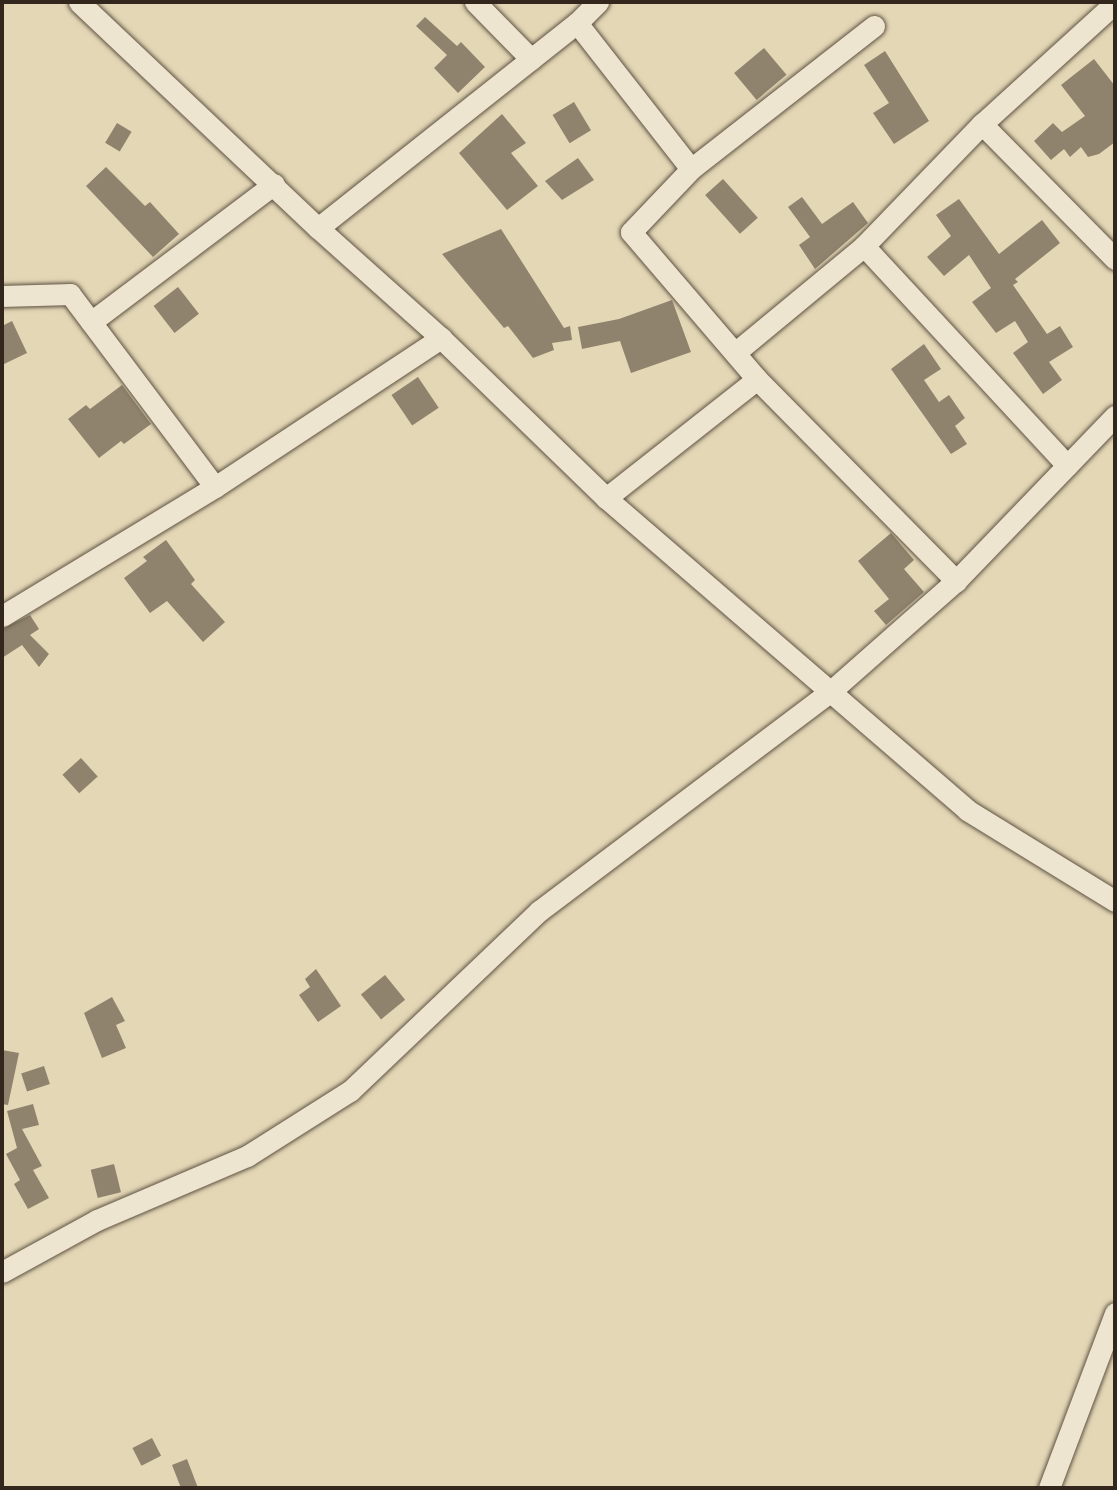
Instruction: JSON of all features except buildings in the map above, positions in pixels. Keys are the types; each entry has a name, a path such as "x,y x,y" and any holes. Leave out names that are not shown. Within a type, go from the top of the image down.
{"street":[{"path":"79,2 318,228 440,338 606,498 967,810 1115,901"},
{"path":"475,2 531,59"},
{"path":"318,228 577,23 598,2"},
{"path":"736,352 864,246 982,124 1115,2"},
{"path":"577,23 691,169"},
{"path":"874,26 691,169 631,232 757,379 956,581"},
{"path":"982,124 1115,259"},
{"path":"91,322 274,184"},
{"path":"864,246 1067,466"},
{"path":"2,296 70,293 215,488"},
{"path":"2,615 215,488 440,338"},
{"path":"606,498 757,379"},
{"path":"2,1272 97,1220 247,1156 350,1091 539,911 830,692 956,581 1115,416"},
{"path":"1049,1488 1115,1312"}]}
